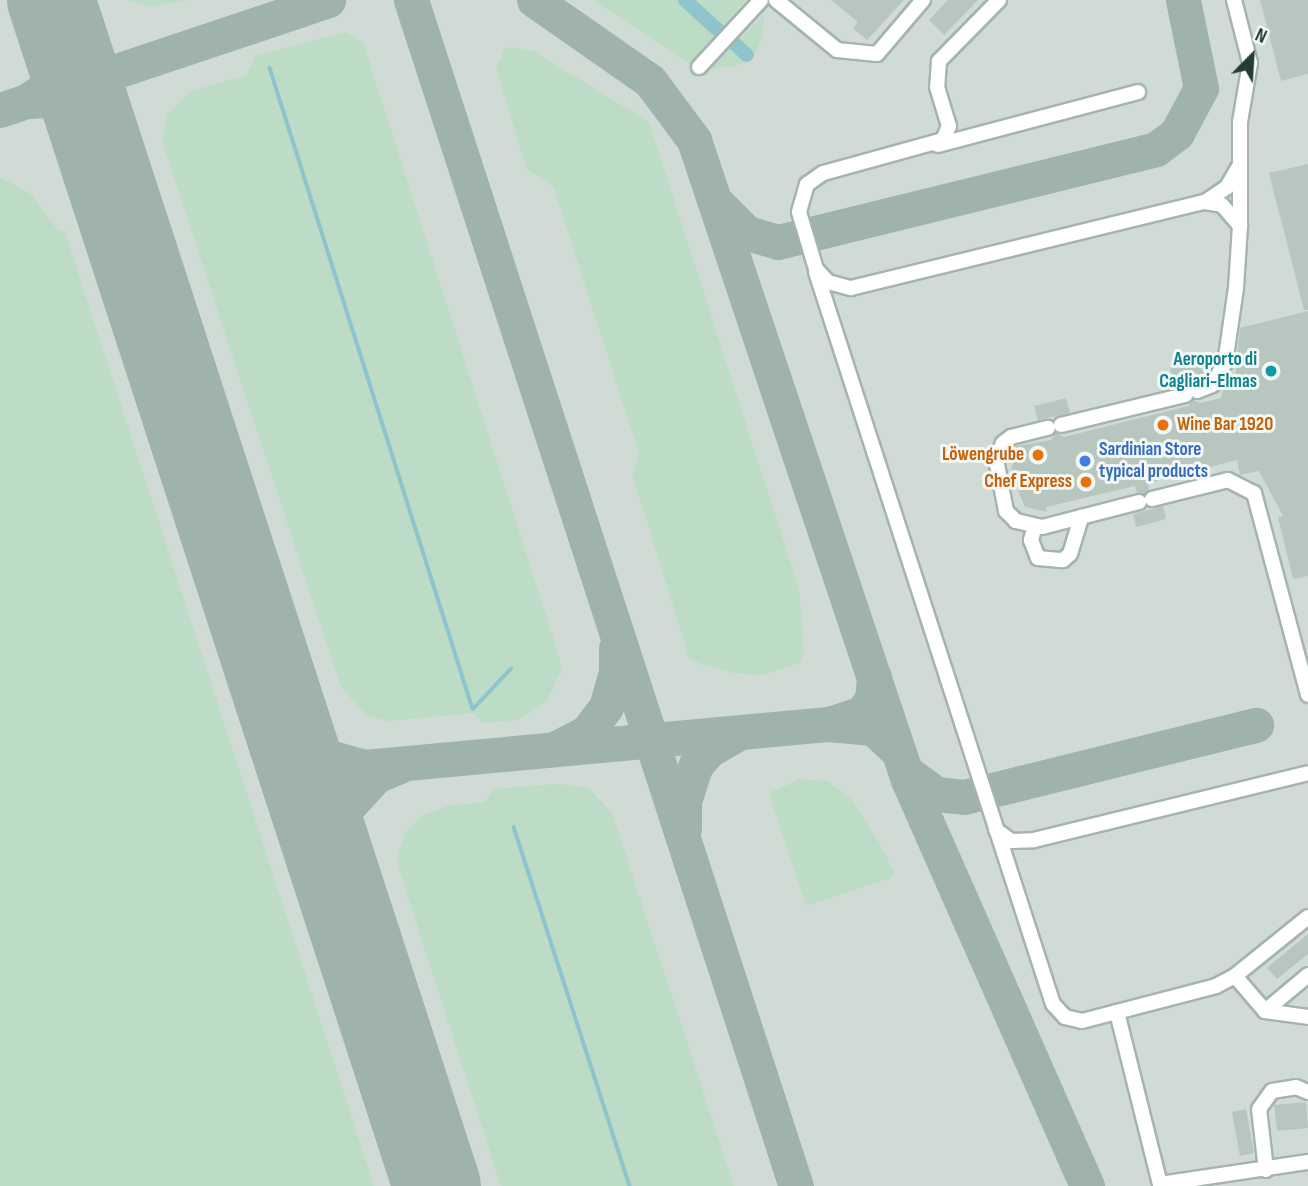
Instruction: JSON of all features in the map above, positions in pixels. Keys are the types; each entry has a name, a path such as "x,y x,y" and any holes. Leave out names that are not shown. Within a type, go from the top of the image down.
{"lane":[{"path":"699,67 761,0"},
{"path":"776,0 840,52 877,54 922,0"},
{"path":"969,137 949,126 937,87 939,61 999,0"},
{"path":"1234,0 1250,63 1241,110 1240,226 1225,363 1212,385 1191,393 1011,437 1003,443 996,459 1006,511 1016,521 1035,526 1228,480 1254,493 1308,695"},
{"path":"1138,92 823,173 807,184 799,212 996,830 1058,1011 1082,1021 1216,986 1236,976 1308,917"},
{"path":"937,145 949,126"},
{"path":"816,269 828,282 851,288 1205,202 1227,187 1242,155"},
{"path":"1205,202 1222,205 1240,226"},
{"path":"832,322 839,300 851,288"},
{"path":"1035,526 1031,540 1038,558 1063,560 1070,554 1081,517"},
{"path":"996,830 1011,841 1034,840 1305,771"},
{"path":"1009,870 1022,846 1034,840"},
{"path":"1265,1012 1308,975"},
{"path":"1236,976 1265,1012 1308,1017"},
{"path":"1117,1012 1161,1185 1308,1162"},
{"path":"1266,1170 1259,1109 1272,1091 1296,1087 1308,1092"}],"shaded area":[{"name":"Aeroporto di Cagliari-Elmas","path":"0,0 1308,0 1308,1186 0,1186"}],"green space":[{"path":"128,0 188,0 151,7"},
{"path":"593,0 745,0 690,64"},
{"path":"764,15 762,39 753,58 736,66 711,68"},
{"path":"346,32 363,42 559,656 561,671 547,701 518,720 483,723 474,713 387,721 366,715 341,687 162,141 168,113 191,91 247,75 255,56"},
{"path":"506,47 533,51 649,122 799,589 804,652 799,663 762,675 732,673 690,660 632,474 639,454 553,185 527,170 496,68"},
{"path":"0,177 31,194 57,229 65,232 374,1186 0,1186"},
{"path":"800,779 828,781 850,798 883,849 894,874 891,878 806,906 769,793"},
{"path":"558,784 588,788 612,813 734,1186 501,1186 398,866 398,854 405,832 421,816 448,806 485,802 493,789"}],"building":[{"path":"831,0 904,0 867,40 853,28 858,22"},
{"path":"948,0 978,0 944,35 929,20"},
{"path":"1260,0 1308,0 1308,74 1281,81"},
{"path":"1308,164 1308,310 1304,310 1269,173"},
{"name":"Aeroporto di Cagliari-Elmas","path":"1308,311 1308,576 1293,579 1278,517 1283,516 1259,471 1240,475 1237,460 1148,483 1149,490 1144,494 1137,493 1135,486 1046,507 1047,512 1025,507 1011,473 1016,446 1051,440 1056,433 1064,437 1188,406 1193,400 1200,403 1221,398 1225,382 1235,380 1240,328"},
{"path":"1200,360 1205,378 1189,386 1175,386 1170,369"},
{"path":"1066,398 1070,413 1038,420 1034,406"},
{"path":"1163,506 1166,519 1136,527 1133,514"},
{"path":"1308,934 1308,954 1277,979 1267,968"},
{"path":"1306,1102 1308,1128 1277,1131 1274,1105"},
{"path":"1246,1109 1254,1153 1240,1156 1232,1112"}],"waterway":[{"path":"685,0 719,31"},
{"path":"735,44 747,55"},
{"path":"270,68 473,709 511,669"},
{"path":"514,827 630,1186"}],"taxiway":[{"path":"0,110 328,0"},
{"path":"411,0 796,1186"},
{"path":"534,0 650,81 694,140 908,780 1087,1186"},
{"path":"719,205 747,233 778,242 1156,149 1177,133 1201,88 1183,0"},
{"path":"31,98 51,85 63,56 53,4"},
{"path":"29,101 46,100 73,110 98,143"},
{"path":"560,746 587,732 606,707 616,673 616,648"},
{"path":"271,675 292,727 307,743 326,756 364,767 829,724"},
{"path":"874,677 872,698 863,713 829,724 873,728 899,752"},
{"path":"906,772 936,794 964,797 1256,725"},
{"path":"684,828 684,801 696,765 709,750 738,733"},
{"path":"349,914 337,865 335,838 342,813 376,776 400,766"}],"runway":[{"path":"51,0 437,1186"}],"place":[{"name":"Aeroporto di Cagliari-Elmas","path":"1271,371"},
{"name":"Wine Bar 1920","path":"1163,425"},
{"name":"Löwengrube","path":"1038,455"},
{"name":"Sardinian Store typical products","path":"1085,461"},
{"name":"Chef Express","path":"1086,482"}]}
